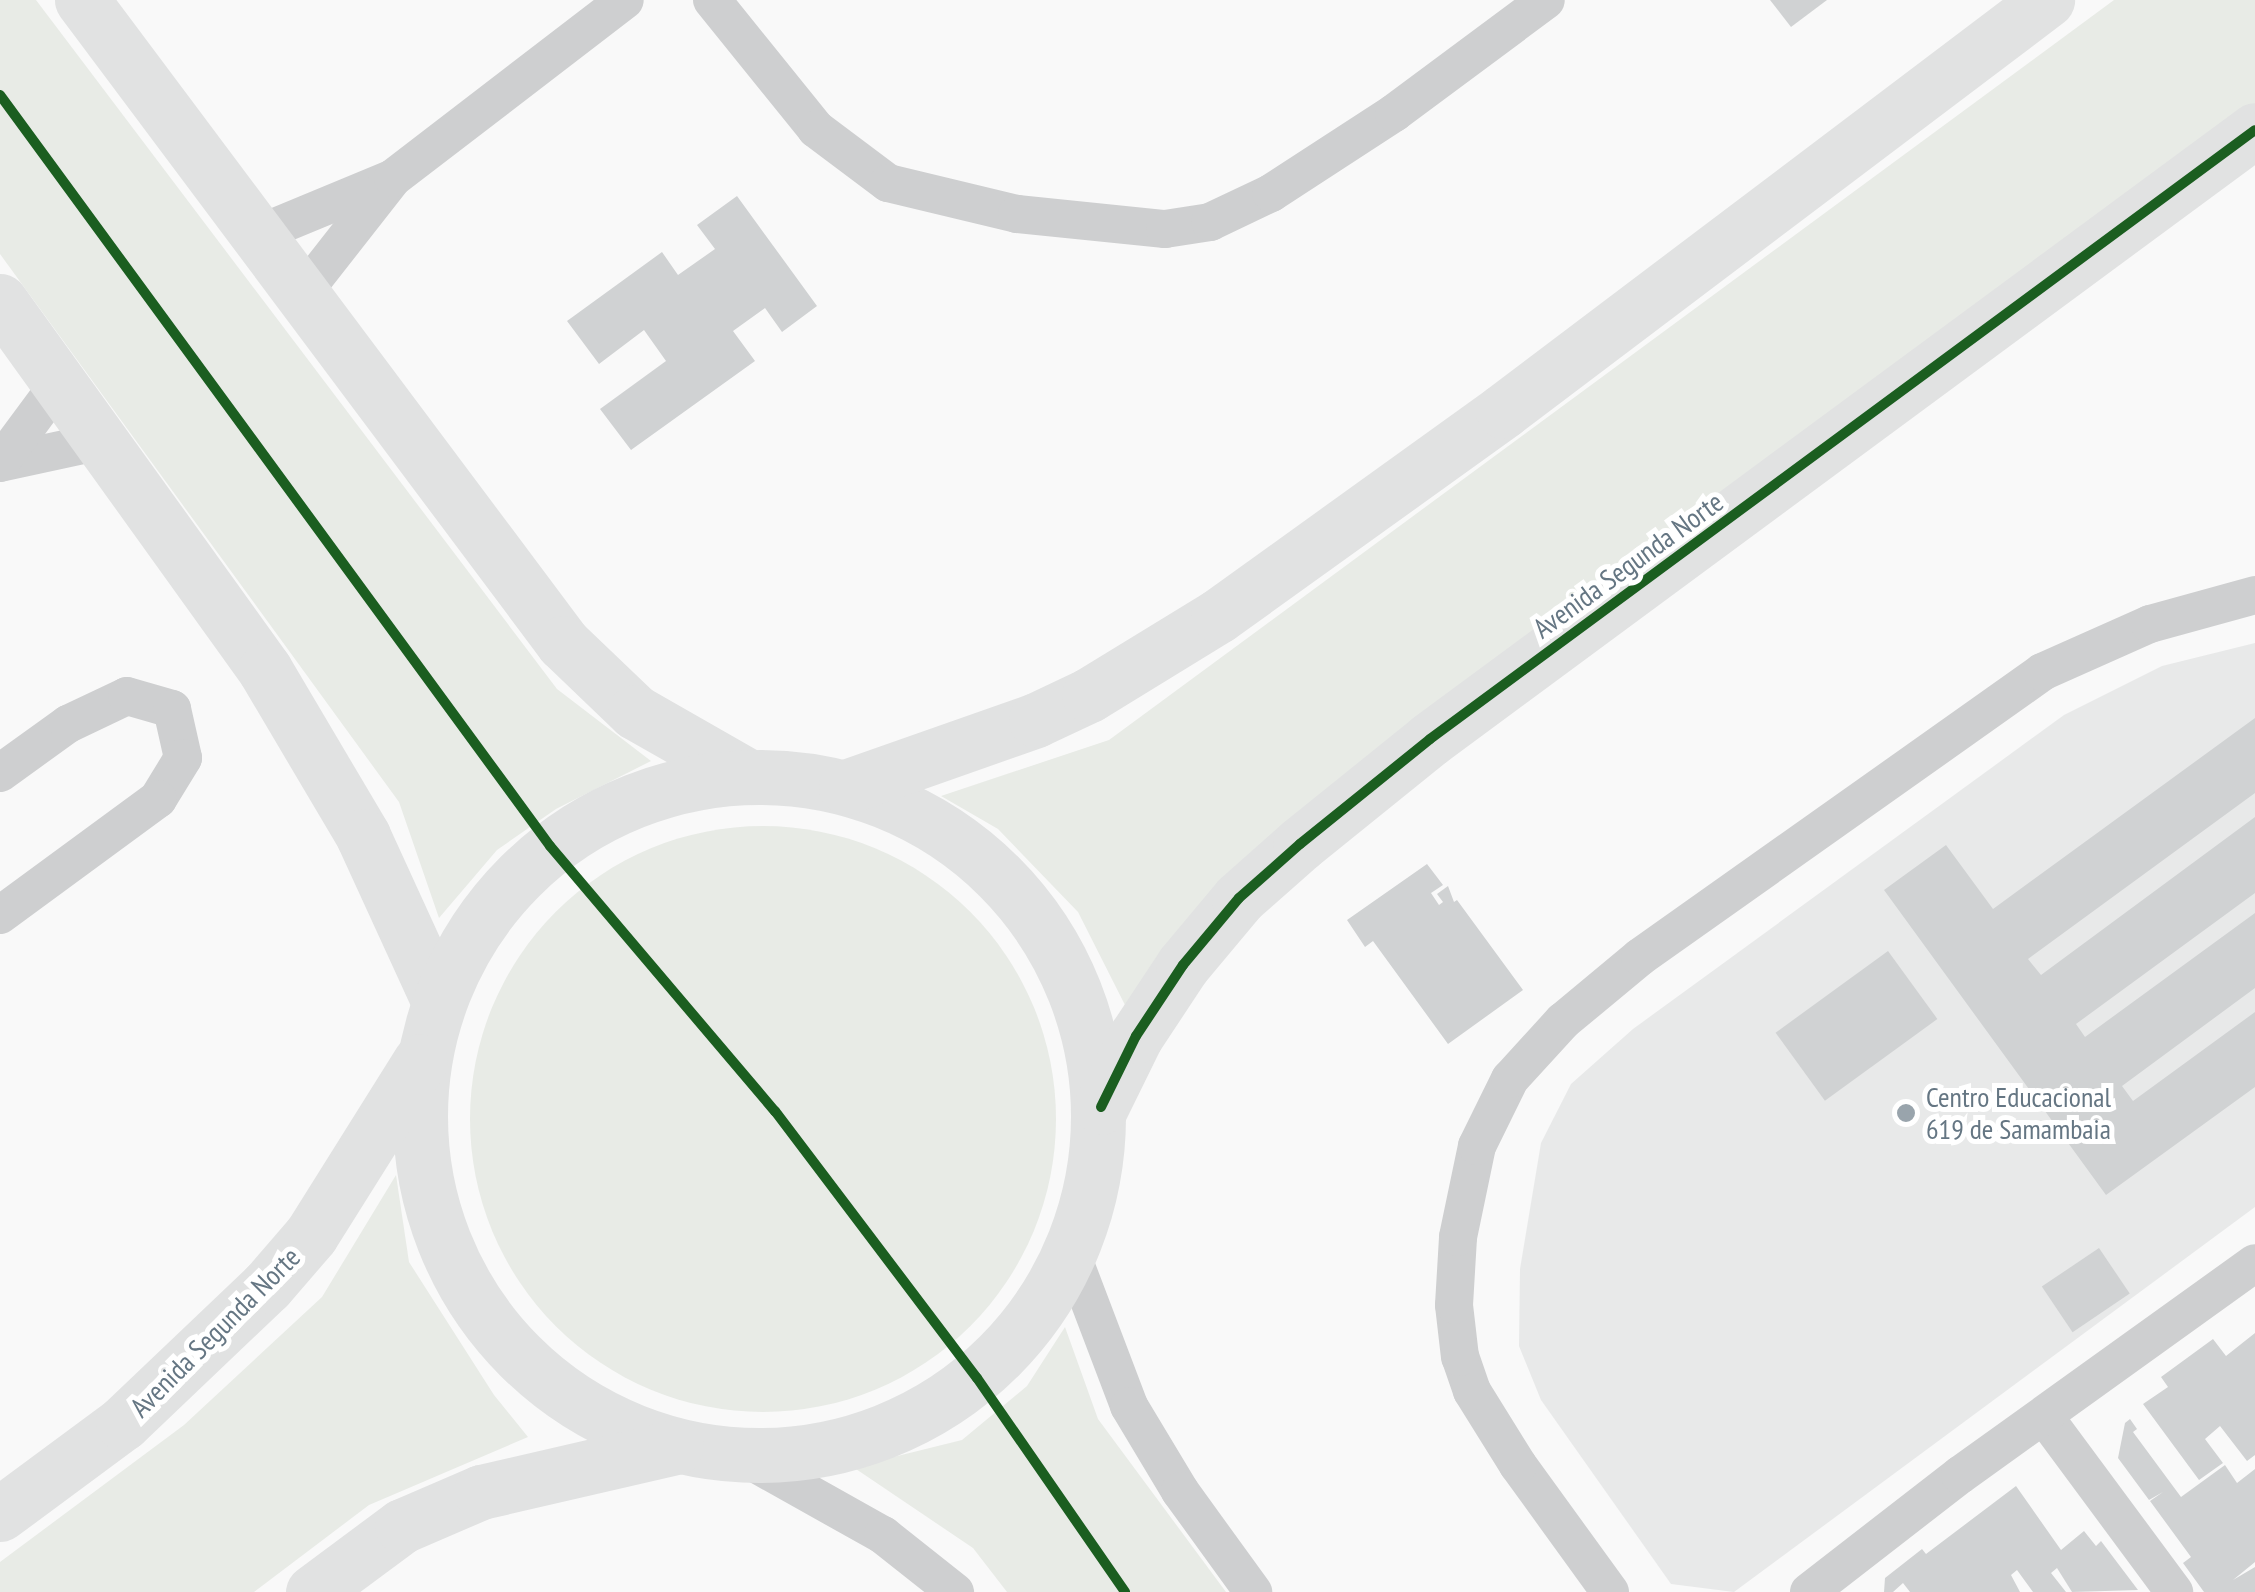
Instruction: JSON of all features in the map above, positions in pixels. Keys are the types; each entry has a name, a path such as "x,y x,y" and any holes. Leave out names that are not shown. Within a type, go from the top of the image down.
{"main road":[{"path":"82,0 564,642 636,712 747,776"},
{"path":"846,787 1036,720 1089,695 1218,616 1518,400 2046,0"},
{"name":"Avenida Segunda Norte","path":"1101,1107 1136,1036 1183,965 1239,898 1300,844 1430,739 2255,130"},
{"path":"0,300 275,687 364,836 437,998"},
{"path":"747,776 846,787 946,832 1027,905 1081,1000 1101,1107 1094,1182 1071,1253 1031,1321 977,1378 906,1423 826,1450 742,1456 676,1446 560,1395 472,1304 423,1187 420,1061 437,998 483,914 550,846 643,795 747,776"},
{"name":"Avenida Segunda Norte","path":"0,1514 122,1423 267,1286 311,1235 420,1061"},
{"path":"313,1592 402,1526 480,1492 676,1446"}],"street":[{"path":"302,294 394,178 625,0"},
{"path":"712,0 816,129 888,183 1017,214 1165,229 1210,222 1271,193 1394,113 1546,0"},
{"path":"256,235 394,178"},
{"path":"0,463 60,382"},
{"path":"0,463 102,440"},
{"path":"1610,1592 1518,1465 1472,1391 1460,1357 1454,1306 1458,1236 1476,1146 1510,1078 1562,1021 1640,958 2042,672 2150,624 2255,595"},
{"path":"0,773 68,724 127,696 172,709 184,758 158,799 0,915"},
{"path":"1071,1253 1129,1406 1180,1491 1253,1592"},
{"path":"1808,1592 1960,1475 2255,1263"},
{"path":"2044,1416 2174,1592"},
{"path":"742,1456 884,1534 955,1592"}],"shaded area":[{"path":"0,0 36,0 557,689 651,761 556,809 497,850 439,918 399,802 0,254"},
{"path":"2114,0 2255,0 2255,110 1126,1007 1078,912 998,829 941,796 1109,740"},
{"name":"Centro Educacional 619 de Samambaia","path":"2255,643 2255,1207 1734,1592 1671,1584 1541,1400 1519,1346 1520,1269 1541,1143 1571,1084 1633,1029 2064,715 2162,666"},
{"path":"763,826 820,832 875,848 926,875 970,912 1007,956 1034,1007 1050,1062 1056,1119 1050,1176 1034,1231 1007,1282 970,1326 926,1363 875,1390 820,1406 763,1412 706,1406 651,1390 600,1363 556,1326 519,1282 492,1231 476,1176 470,1119 476,1062 492,1007 519,956 556,912 600,875 651,848 706,832"},
{"path":"396,1175 409,1262 494,1395 528,1437 369,1505 254,1592 0,1592 0,1562 184,1425 322,1297"},
{"path":"1065,1327 1098,1419 1226,1592 1007,1592 973,1548 853,1467 962,1440 1027,1386"}],"building":[{"path":"1770,0 1827,0 1791,27"},
{"path":"737,196 817,306 782,332 765,308 733,331 755,361 631,450 600,409 666,361 644,330 599,364 567,321 662,252 678,275 715,249 697,225"},
{"path":"2255,718 2255,793 2028,959 2041,975 2255,817 2255,893 2076,1024 2085,1037 2255,913 2255,988 2122,1086 2133,1101 2255,1012 2255,1087 2106,1195 1884,890 1946,845 1993,909"},
{"path":"1427,864 1443,885 1431,893 1439,905 1443,902 1437,894 1448,886 1454,902 1457,900 1523,990 1448,1044 1373,941 1365,947 1347,920"},
{"path":"1888,951 1937,1019 1825,1101 1776,1033"},
{"path":"2099,1248 2130,1294 2073,1332 2042,1287"},
{"path":"2255,1333 2255,1455 2247,1461 2220,1426 2205,1439 2223,1463 2199,1480 2143,1404 2168,1387 2161,1377 2213,1339 2226,1356"},
{"path":"2130,1419 2137,1429 2133,1432 2181,1497 2225,1465 2237,1483 2255,1469 2255,1562 2233,1580 2255,1567 2255,1592 2204,1592 2183,1563 2191,1557 2150,1501 2163,1492 2149,1500 2118,1458 2125,1423"},
{"path":"2016,1486 2061,1550 2084,1531 2096,1546 2101,1541 2138,1590 2072,1592 2057,1568 2051,1573 2066,1592 2033,1592 2017,1570 2011,1575 2020,1592 1910,1592 1903,1583 1893,1592 1884,1592 1885,1578 1922,1549 1926,1554"}],"cycle path":[{"path":"0,95 550,846 775,1111 977,1378 1125,1592"},
{"path":"1101,1107 1136,1036 1183,965 1239,898 1300,844 1430,739 2255,130"}],"place":[{"name":"Centro Educacional 619 de Samambaia","path":"1906,1113"}]}
